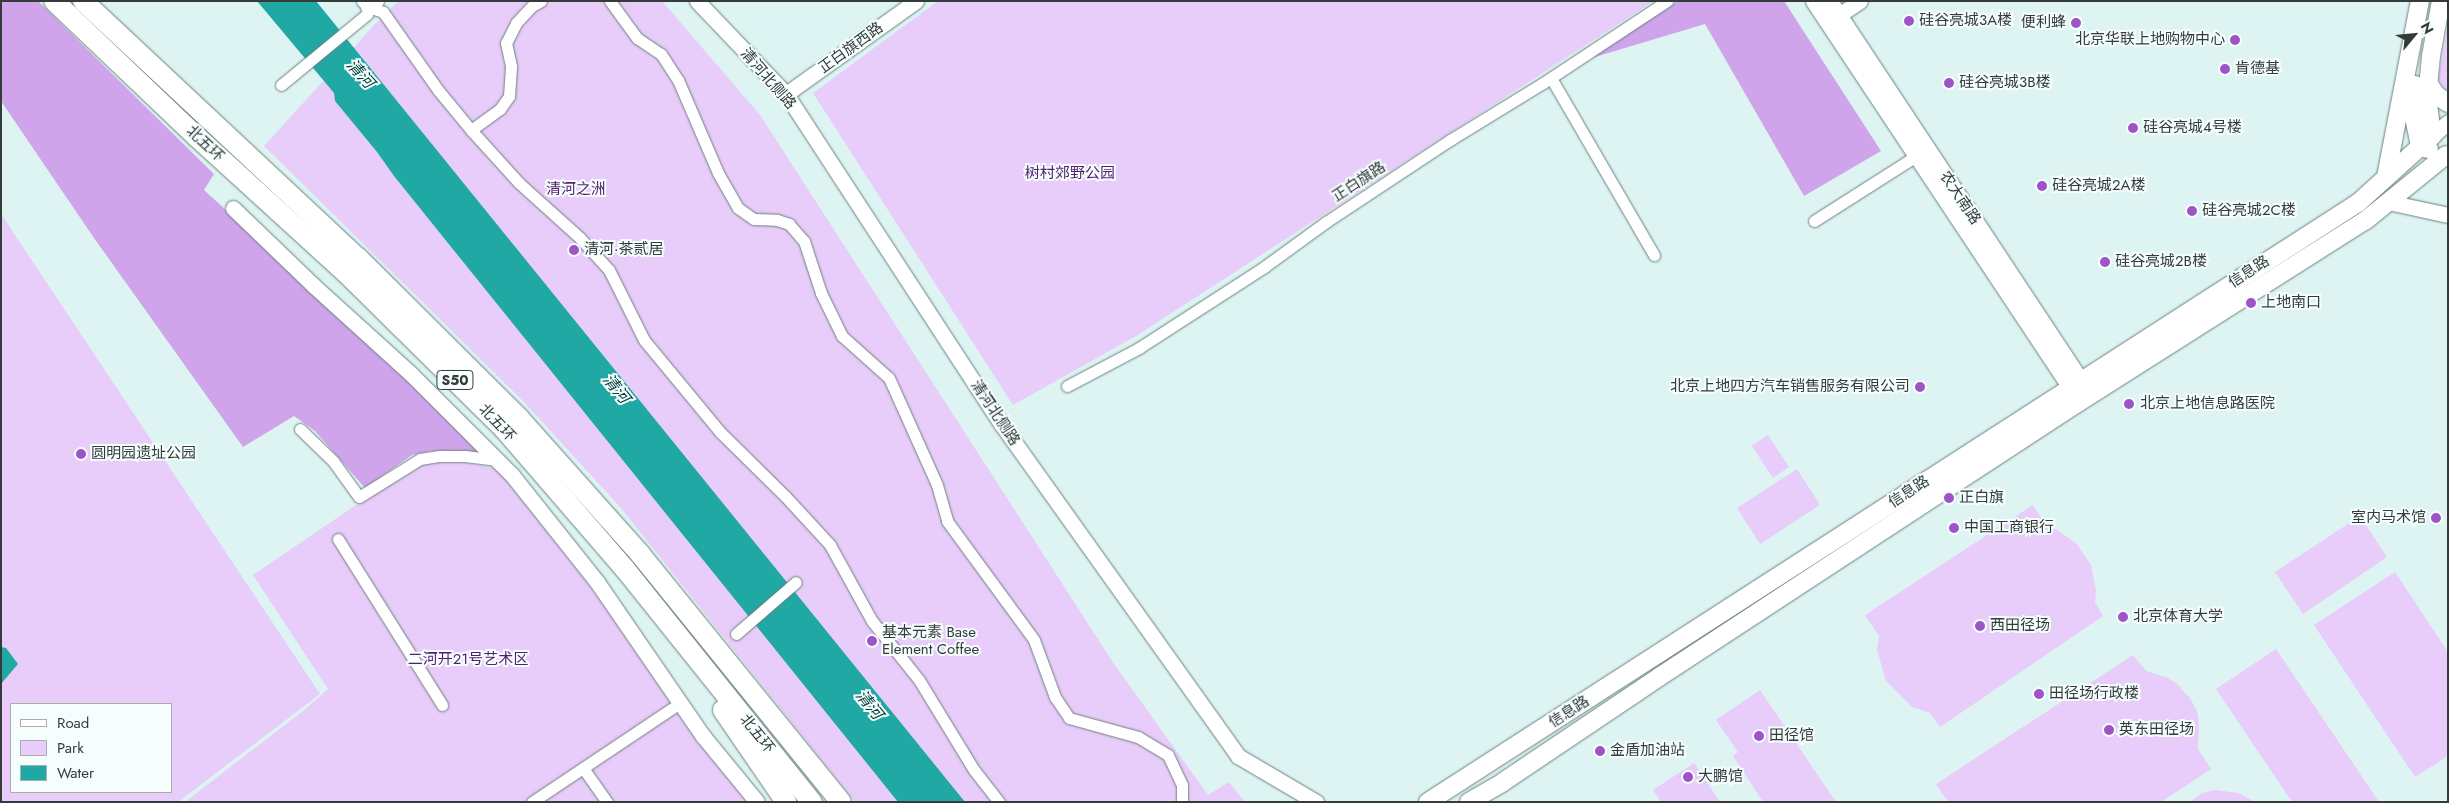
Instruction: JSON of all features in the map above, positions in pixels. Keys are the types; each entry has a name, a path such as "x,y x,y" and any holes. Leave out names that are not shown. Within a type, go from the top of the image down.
{"highway":[{"name":"北五环","path":"54,1 197,137 346,273 505,430 625,569 812,802"},
{"name":"北五环","path":"83,1 358,258 519,418 640,554 841,802"},
{"path":"625,569 786,802"}],"main road":[{"path":"2386,177 2420,1"},
{"path":"2426,141 2428,83 2441,1"},
{"path":"2416,24 2419,55 2412,108 2426,141 2447,155"},
{"path":"2428,83 2436,95 2448,103"},
{"name":"信息路","path":"1470,802 1503,782 1653,681 2358,203 2426,141"},
{"name":"信息路","path":"1428,802 2080,391 2366,220 2447,155"}],"street":[{"path":"471,130 500,109 509,96 511,66 506,42 516,23 532,6 541,1"},
{"path":"610,1 637,38 661,54 678,80 718,173 738,208 754,219 777,220 789,224 804,241 821,293 842,336 889,378 937,485 948,521 1034,640 1054,697 1069,718 1138,737 1168,755 1182,785 1182,802"},
{"name":"清河北侧路","path":"696,1 786,94 1002,425 1238,756 1316,802"},
{"name":"正白旗西路","path":"786,94 916,1"},
{"name":"正白旗路","path":"1067,386 1139,348 1264,267 1326,222 1450,140 1551,78 1667,1"},
{"name":"农大南路","path":"1813,1 1916,156 2080,391"},
{"path":"1837,6 1860,1"},
{"path":"282,85 368,14 369,3 383,12 438,90 471,130 519,183 580,238 608,270 644,340 720,432 785,496 830,546 872,621 919,680 974,770 999,802"},
{"name":"农大南路","path":"1837,6 2080,391"},
{"path":"1551,78 1654,255"},
{"path":"2426,141 2448,122"},
{"path":"1814,221 1916,156"},
{"path":"2388,202 2448,215"},
{"path":"233,208 314,286 410,372 512,475 597,582 703,736 757,802"},
{"path":"300,429 333,461 358,497 420,459 440,456 465,456 498,460"},
{"path":"338,538 442,705"},
{"path":"741,630 796,582"},
{"path":"532,802 680,703"},
{"path":"584,768 606,802"}],"green space":[{"name":"清河之洲","path":"399,1 662,1 760,115 1114,664 1208,795 1229,782 1245,802 855,802 621,508 523,401 264,146 378,21"},
{"name":"树村郊野公园","path":"938,1 1654,1 1136,336 1013,405 813,93"},
{"path":"2448,24 2448,92 2438,80"},
{"name":"圆明园遗址公园","path":"1,214 320,694 178,802 1,802"},
{"path":"1768,435 1789,467 1773,478 1752,446"},
{"name":"二河开21号艺术区","path":"447,459 500,469 612,615 747,802 185,802 303,711 328,689 253,575 418,463"},
{"path":"1797,469 1820,505 1760,544 1737,508"},
{"name":"西田径场","path":"2033,505 2047,527 2057,530 2076,543 2091,565 2096,590 2095,602 2103,616 1940,727 1930,713 1912,707 1886,681 1877,650 1879,636 1865,615"},
{"path":"2360,516 2387,557 2303,614 2275,572"},
{"path":"2395,572 2448,652 2448,756 2415,777 2314,625"},
{"path":"2276,649 2379,802 2292,802 2216,689"},
{"name":"英东田径场","path":"2133,655 2146,671 2166,677 2176,683 2190,698 2197,711 2199,724 2198,749 2211,769 2161,802 1948,802 1936,784"},
{"name":"田径馆","path":"1760,690 1836,802 1763,802 1733,756 1738,752 1716,720"},
{"name":"大鹏馆","path":"1694,763 1720,802 1661,802 1653,790"},
{"path":"2215,790 2239,793 2255,802 2190,802 2202,793"}],"shaded area":[{"path":"1,1 38,1 214,174 204,190 409,377 484,454 431,451 412,455 365,488 315,431 294,416 243,447 94,238 1,101"},
{"path":"1678,1 1784,1 1881,151 1804,196 1705,24 1588,59"}],"water":[{"name":"清河","path":"257,1 316,1 965,802 898,802 394,176 335,101 334,93"},
{"path":"1,647 6,648 18,664 1,684"}],"place":[{"name":"硅谷亮城3A楼","path":"1909,21"},
{"name":"便利蜂","path":"2076,23"},
{"name":"北京华联上地购物中心","path":"2235,40"},
{"name":"肯德基","path":"2225,69"},
{"name":"硅谷亮城3B楼","path":"1949,83"},
{"name":"硅谷亮城4号楼","path":"2133,128"},
{"name":"硅谷亮城2A楼","path":"2042,186"},
{"name":"硅谷亮城2C楼","path":"2192,211"},
{"name":"清河·茶贰居","path":"574,250"},
{"name":"硅谷亮城2B楼","path":"2105,262"},
{"name":"上地南口","path":"2251,303"},
{"name":"北京上地四方汽车销售服务有限公司","path":"1920,387"},
{"name":"北京上地信息路医院","path":"2129,404"},
{"name":"圆明园遗址公园","path":"81,454"},
{"name":"正白旗","path":"1949,498"},
{"name":"室内马术馆","path":"2436,518"},
{"name":"中国工商银行","path":"1954,528"},
{"name":"北京体育大学","path":"2123,617"},
{"name":"西田径场","path":"1980,626"},
{"name":"基本元素 Base Element Coffee","path":"872,641"},
{"name":"田径场行政楼","path":"2039,694"},
{"name":"英东田径场","path":"2109,730"},
{"name":"田径馆","path":"1759,736"},
{"name":"金盾加油站","path":"1600,751"},
{"name":"大鹏馆","path":"1688,777"}]}
